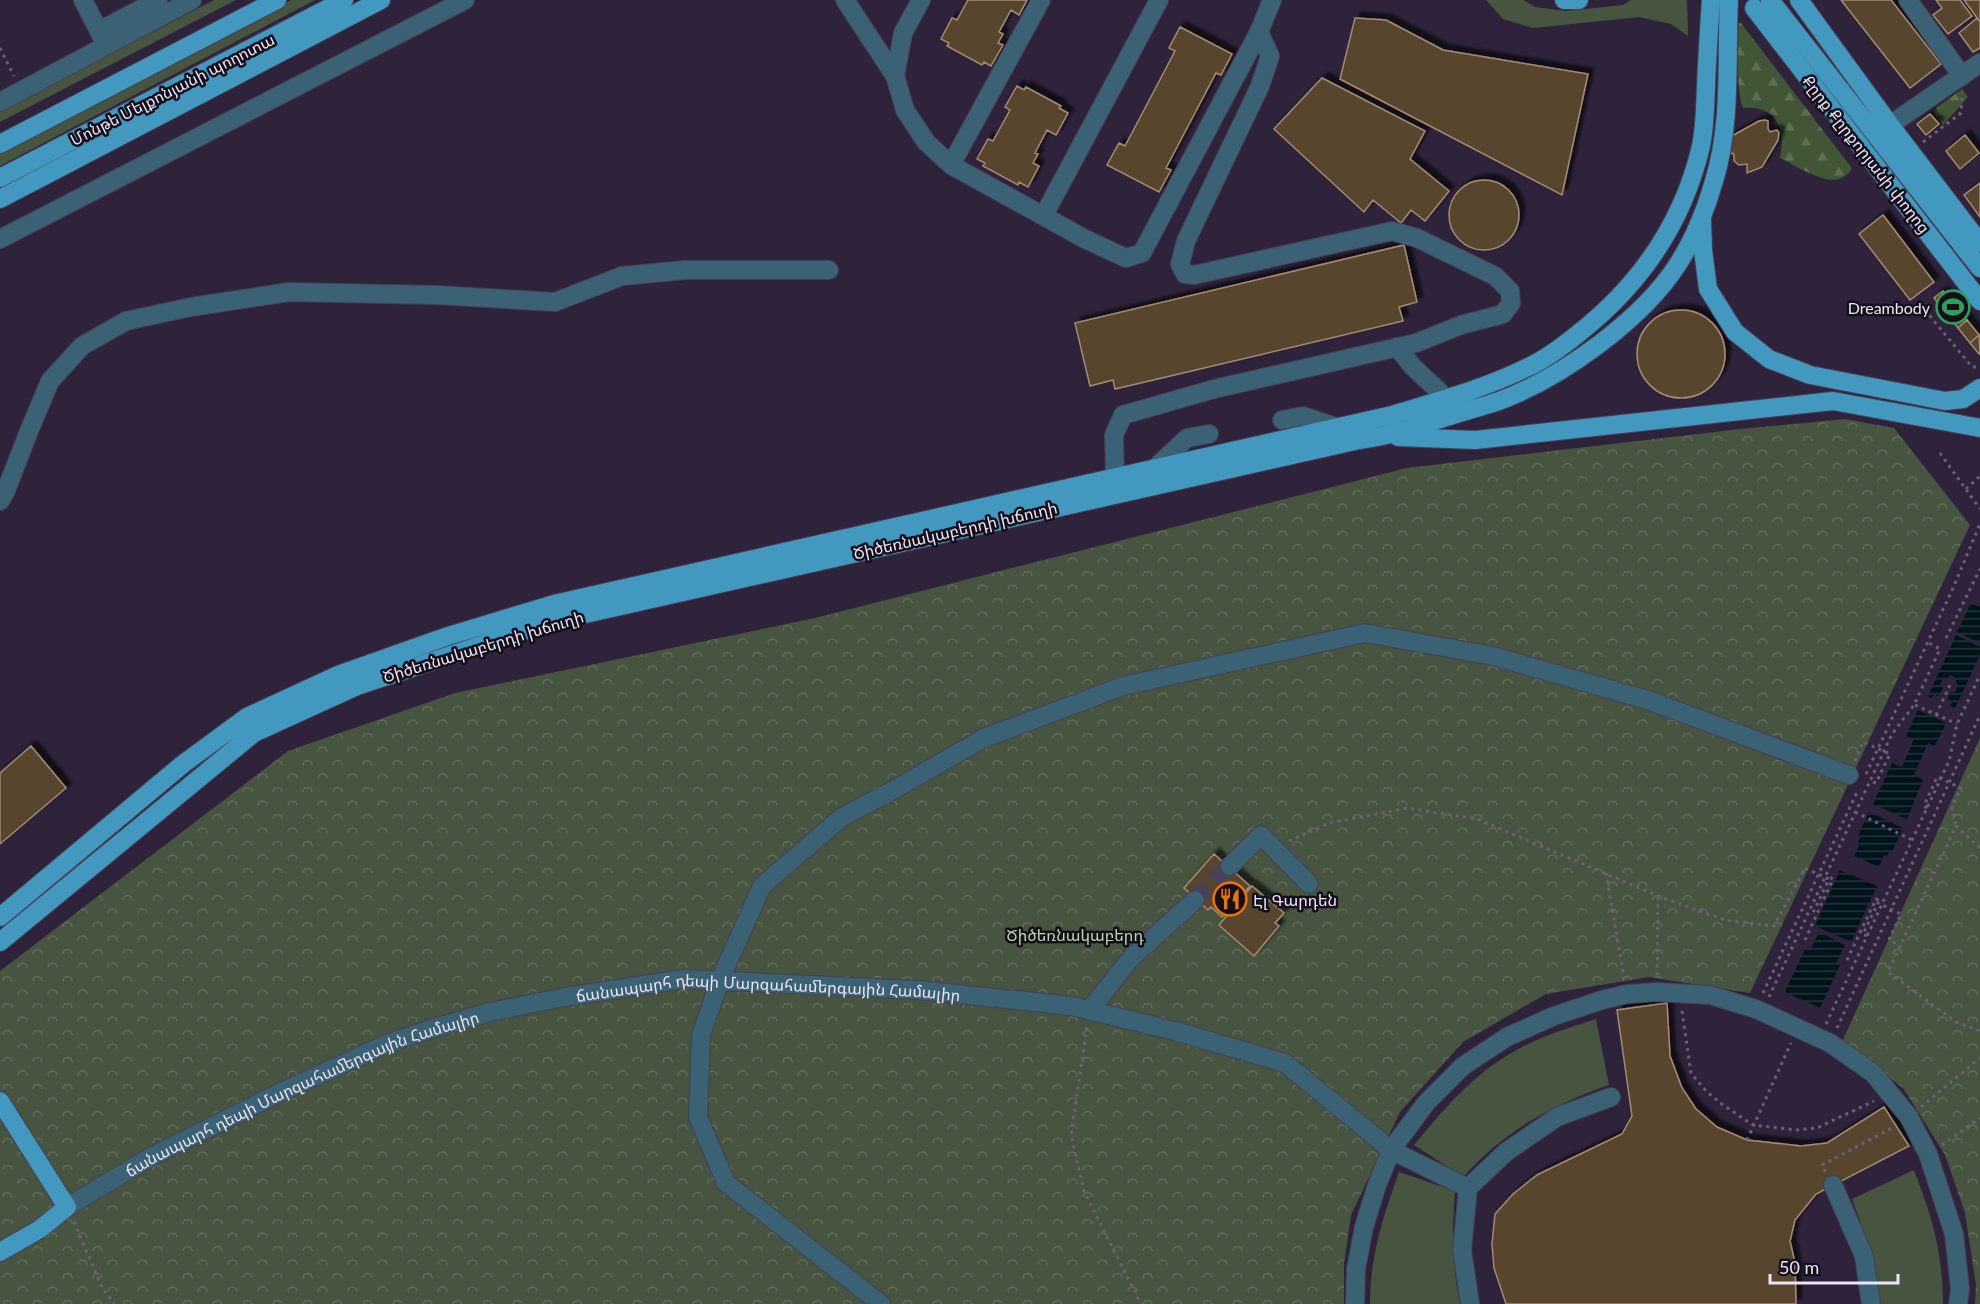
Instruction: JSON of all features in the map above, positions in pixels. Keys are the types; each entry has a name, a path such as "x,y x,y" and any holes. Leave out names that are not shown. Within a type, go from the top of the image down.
{"main road":[{"name":"Մոնթե Մելքոնյանի պողոտա","path":"0,144 277,0"},
{"name":"Մոնթե Մելքոնյանի պողոտա","path":"0,178 344,0"},
{"path":"0,199 381,0"},
{"path":"1564,0 1579,0"},
{"name":"Ծիծեռնակաբերդի խճուղի","path":"0,917 183,764 247,717 338,675 448,636 554,604 1392,415 1476,390 1528,368 1563,346 1614,303 1637,279 1679,212 1701,144 1705,114 1711,0"},
{"name":"Ծիծեռնակաբերդի խճուղի","path":"0,942 254,733 357,686 554,621 1384,436 1500,400 1541,381 1577,360 1609,336 1645,304 1678,263 1702,215 1715,179 1725,119 1729,0"},
{"path":"1799,0 1980,243"},
{"name":"Քըրք Քըրքորյանի փողոց","path":"1762,4 1980,268"},
{"name":"Քըրք Քըրքորյանի փողոց","path":"1762,4 1980,301"},
{"path":"1702,215 1703,250 1708,289 1735,332 1769,359 1810,375 1945,401 1963,399 1980,388"},
{"path":"1384,436 1475,440 1833,401 1980,428"},
{"path":"0,1101 67,1207 40,1229 0,1252"}],"street":[{"path":"83,0 103,38"},
{"path":"0,102 21,91 159,0"},
{"path":"103,38 192,0"},
{"path":"0,239 465,0"},
{"path":"845,0 895,76 905,110 926,142 951,165 1085,239 1126,258 1142,253 1259,32 1272,0"},
{"path":"895,76 903,33 921,0"},
{"path":"951,165 1041,0"},
{"path":"1044,215 1159,0"},
{"path":"1908,0 1962,76"},
{"path":"1114,478 1114,435 1123,415 1214,389 1416,343 1461,325 1503,314 1511,303 1510,291 1495,276 1417,238 1392,231 1194,275 1185,274 1180,264 1186,242 1260,86 1270,56 1259,32"},
{"path":"1890,125 1980,63"},
{"path":"0,501 50,381 82,346 126,321 190,307 290,292 436,295 555,302 622,276 685,270 829,270"},
{"path":"1397,347 1413,368 1440,392"},
{"path":"1282,420 1303,416 1336,428"},
{"path":"1155,468 1187,438 1209,434"},
{"path":"881,1304 726,1183 698,1117 701,1035 720,980 762,886 842,817 984,738 1123,686 1365,633 1493,656 1648,700 1849,775"},
{"path":"1230,866 1261,836 1309,884"},
{"path":"1089,1011 1131,957 1195,900"},
{"name":"ճանապարհ դեպի Մարզահամերգային Համալիր","path":"67,1207 149,1158 277,1094 389,1043 490,1012 565,997 683,979 918,990 1071,1006 1175,1031 1285,1063 1391,1150 1468,1188"},
{"path":"1355,1304 1356,1269 1364,1227 1391,1150 1426,1103 1455,1073 1507,1037 1554,1016 1627,994 1657,992 1710,995 1762,1004 1797,1027 1830,1043 1873,1073 1889,1093 1902,1121 1928,1154 1954,1234 1960,1289 1958,1304"},
{"path":"1470,1304 1462,1250 1468,1188 1506,1152 1557,1117 1611,1097"},
{"path":"1833,1185 1864,1256 1871,1304"}],"path":[{"path":"0,48 21,91"},
{"path":"1922,144 1961,113 1962,76"},
{"path":"1920,304 1972,367 1980,367"},
{"path":"1940,453 1980,509"},
{"path":"1966,489 1980,476"},
{"path":"1762,1004 1819,874 1928,642 1980,524"},
{"path":"1946,638 1980,569"},
{"path":"1762,1004 1810,909 1892,734 1914,705 1940,649 1928,642"},
{"path":"1825,1025 1949,761 1957,724 1980,675"},
{"path":"1936,715 1950,685"},
{"path":"1914,705 1957,724"},
{"path":"1830,1043 1980,715"},
{"path":"1858,752 1863,742 1890,754 1876,783 1870,781"},
{"path":"1927,808 1924,806 1937,777 1961,788 1952,806 1956,826 1888,972 1956,1022 1980,1031"},
{"path":"1274,848 1329,823 1408,808 1477,819 1658,896 1725,920 1774,926 1805,868 1829,879 1814,911 1810,909"},
{"path":"1855,813 1912,840"},
{"path":"1956,826 1980,848"},
{"path":"1605,873 1627,994"},
{"path":"1805,940 1833,879 1826,875"},
{"path":"1657,992 1658,896"},
{"path":"1847,960 1876,899 1883,902"},
{"path":"1867,936 1863,934 1878,903 1901,914 1889,940 1901,946"},
{"path":"1680,993 1691,1073 1722,1105 1753,1125 1797,1130 1818,1128 1889,1093"},
{"path":"1089,1011 1071,1135 1084,1191 1141,1304"},
{"path":"1747,1140 1797,1027"},
{"path":"1822,1165 1902,1121 1980,1058"},
{"path":"1928,1154 1980,1118"},
{"path":"67,1207 102,1287 114,1304"}],"green space":[{"path":"214,0 236,0 0,122 0,112"},
{"path":"291,0 315,0 0,166 0,154"},
{"path":"1486,0 1523,0 1535,7 1566,11 1623,5 1631,0 1687,0 1688,36 1671,24 1639,17 1533,28 1503,19"},
{"path":"1739,23 1851,167 1851,171 1844,177 1833,180 1825,179 1780,158 1782,137 1777,121 1764,111 1743,108 1739,92"},
{"path":"1962,89 1968,97 1943,125 1932,111"},
{"name":"Ծիծեռնակաբերդ","path":"1845,419 1894,428 1970,525 1750,993 1649,977 1546,994 1463,1042 1400,1112 1351,1215 1344,1264 1344,1304 0,1304 0,971 288,751 455,693 815,618 1407,468"},
{"path":"1980,738 1980,1304 1975,1304 1976,1285 1965,1213 1945,1155 1903,1088 1842,1042"},
{"path":"1596,1019 1609,1085 1567,1102 1530,1121 1479,1160 1463,1177 1414,1145 1460,1093 1500,1060 1545,1037"},
{"path":"1914,1170 1926,1203 1939,1252 1943,1304 1880,1304 1869,1250 1852,1199"},
{"path":"1399,1172 1455,1191 1453,1248 1460,1304 1370,1304 1375,1253"}],"water":[{"path":"1971,603 1980,607 1980,643 1957,632"},
{"path":"1956,635 1980,647 1980,655 1955,708 1950,706 1952,702 1948,699 1950,692 1955,692 1958,685 1956,678 1950,675 1940,684 1943,688 1938,697 1935,694 1931,698 1928,696"},
{"path":"1918,710 1946,723 1935,746 1928,743 1914,775 1923,780 1907,819 1873,804 1892,763 1902,767 1914,739 1906,736"},
{"path":"1869,812 1903,828 1893,850 1887,856 1884,855 1879,867 1854,856 1859,845 1857,844 1860,838 1858,836"},
{"path":"1840,870 1877,886 1851,942 1815,926"},
{"path":"1819,932 1845,945 1836,963 1840,965 1820,1008 1785,992 1805,949 1810,951"}],"building":[{"path":"968,0 1027,0 1019,15 1011,10 999,32 1003,34 998,43 1003,45 991,66 984,62 982,65 947,46 949,43 941,39 952,18 957,20"},
{"path":"1841,0 1891,0 1941,64 1910,88"},
{"path":"1936,0 1960,0 1972,16 1948,34 1933,15 1942,8"},
{"path":"1964,0 1980,0 1980,22"},
{"path":"1355,18 1386,20 1443,50 1588,74 1562,195 1340,79"},
{"path":"1977,18 1980,22 1980,48 1973,52 1959,33"},
{"path":"1180,27 1232,54 1221,75 1216,73 1166,168 1171,170 1159,192 1107,165 1119,143 1125,146 1175,51 1169,48"},
{"path":"1322,78 1425,131 1410,159 1449,191 1425,221 1411,210 1401,223 1373,200 1364,212 1274,129"},
{"path":"1017,86 1024,90 1026,87 1061,106 1059,108 1068,113 1056,135 1047,130 1035,153 1038,154 1033,163 1039,166 1028,187 1019,182 1018,185 983,166 985,163 977,159 988,139 993,141 1010,110 1005,107"},
{"path":"1930,114 1939,124 1926,135 1917,124"},
{"path":"1765,120 1768,121 1770,132 1777,130 1779,133 1778,140 1762,167 1747,173 1747,164 1739,165 1734,161 1734,154 1727,152 1730,137"},
{"path":"1965,135 1979,153 1960,169 1946,151"},
{"path":"1491,180 1504,186 1513,195 1517,201 1519,215 1517,229 1509,240 1498,248 1477,250 1459,240 1451,229 1449,208 1459,190 1470,182"},
{"path":"1980,183 1980,217 1964,195"},
{"path":"1883,215 1934,282 1910,300 1859,234"},
{"path":"1404,245 1417,302 1399,307 1403,321 1115,389 1113,380 1090,386 1075,323"},
{"path":"1943,291 1967,320 1958,328 1934,298"},
{"path":"1681,310 1698,314 1712,323 1721,337 1725,354 1721,371 1712,385 1698,394 1681,398 1664,394 1650,385 1641,371 1637,354 1641,337 1650,323 1664,314"},
{"path":"1967,320 1979,335 1970,343 1958,328"},
{"path":"1979,335 1980,352 1979,354 1970,343"},
{"path":"31,746 66,788 0,844 0,773"},
{"path":"1214,854 1250,886 1222,917 1211,907 1208,910 1184,888"},
{"path":"1252,886 1284,913 1275,923 1279,926 1254,956 1219,925"},
{"path":"1667,1003 1670,1056 1682,1088 1696,1109 1717,1127 1747,1140 1801,1146 1827,1143 1884,1107 1909,1146 1816,1194 1795,1220 1790,1241 1795,1263 1796,1304 1506,1304 1494,1268 1492,1244 1495,1214 1513,1194 1537,1175 1622,1134 1632,1116 1617,1010"}],"tunnel":[{"path":"1195,900 1230,866"}],"place":[{"name":"Dreambody","path":"1953,307"},
{"name":"Էլ Գարդեն","path":"1230,899"}]}
